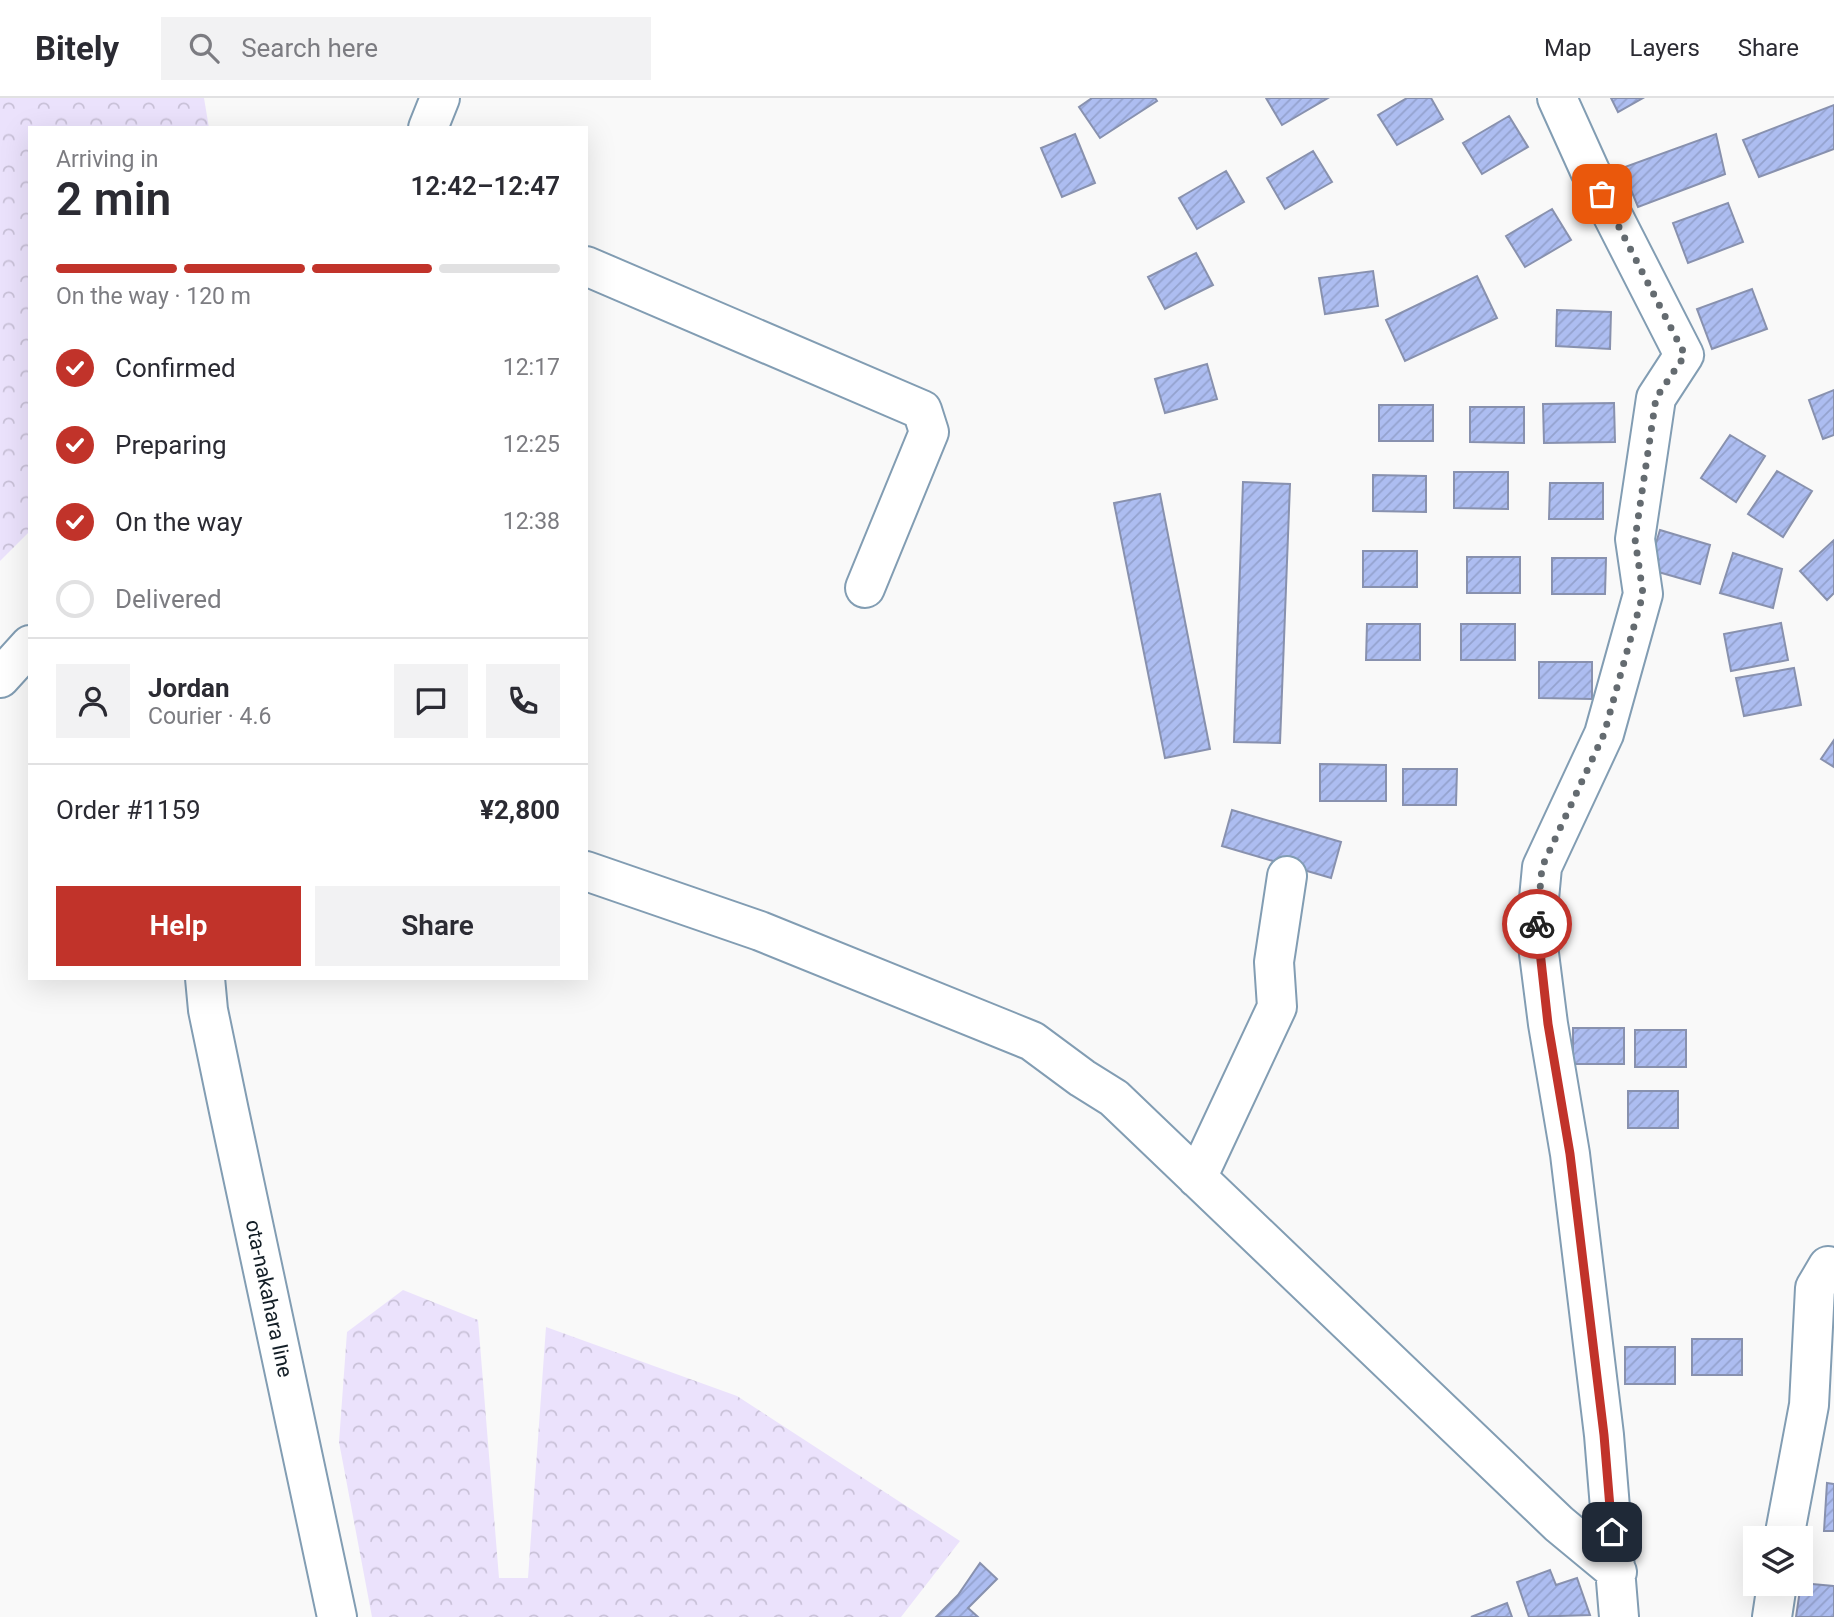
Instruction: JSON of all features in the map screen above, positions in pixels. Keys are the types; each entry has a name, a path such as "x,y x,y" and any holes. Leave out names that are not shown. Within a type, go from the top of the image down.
{"street":[{"path":"429,126 440,98"},
{"path":"1557,98 1590,171 1685,355 1656,398 1635,539 1643,594 1604,734 1542,867 1536,930 1548,1024 1570,1154 1604,1435 1619,1617"},
{"path":"588,267 922,410 929,432 864,588"},
{"path":"0,678 28,647"},
{"path":"588,872 760,931 1032,1041 1082,1079 1114,1097 1559,1524 1617,1572"},
{"path":"1197,1178 1277,1007 1274,962 1287,876"},
{"name":"ota-nakahara line","path":"205,980 208,1010 337,1617"},
{"path":"1786,1526 1810,1405 1815,1288 1828,1266"},
{"path":"1772,1617 1775,1596"}],"green space":[{"path":"0,98 204,98 209,126 28,126 28,533 0,561"},
{"path":"403,1290 478,1320 499,1578 528,1578 546,1327 737,1396 960,1541 901,1617 372,1617 339,1442 347,1332"}],"building":[{"path":"1092,98 1155,98 1157,101 1100,138 1079,107"},
{"path":"1266,98 1328,98 1282,125"},
{"path":"1407,98 1431,98 1443,119 1397,145 1378,115"},
{"path":"1611,98 1643,98 1618,112"},
{"path":"1834,105 1834,149 1759,177 1743,140"},
{"path":"1509,116 1528,147 1482,174 1463,143"},
{"path":"1075,134 1095,183 1062,197 1041,148"},
{"path":"1716,134 1725,174 1638,207 1622,168"},
{"path":"1313,151 1332,182 1285,209 1267,178"},
{"path":"1226,171 1244,202 1197,229 1179,198"},
{"path":"1728,203 1743,242 1688,263 1673,223"},
{"path":"1552,209 1571,240 1525,267 1506,236"},
{"path":"1196,253 1213,285 1165,309 1148,277"},
{"path":"1373,271 1378,306 1325,314 1319,278"},
{"path":"1477,276 1497,318 1405,361 1386,320"},
{"path":"1752,289 1767,329 1712,349 1697,309"},
{"path":"1557,310 1611,312 1610,349 1556,346"},
{"path":"1207,364 1217,399 1165,413 1155,379"},
{"path":"1834,390 1834,435 1823,439 1809,400"},
{"path":"1614,403 1615,442 1544,443 1543,404"},
{"path":"1379,405 1433,405 1433,441 1379,441"},
{"path":"1470,407 1524,407 1524,443 1470,442"},
{"path":"1730,435 1765,456 1736,502 1701,478"},
{"path":"1777,471 1812,491 1783,537 1748,514"},
{"path":"1454,472 1508,472 1508,509 1454,508"},
{"path":"1373,475 1426,476 1426,512 1373,511"},
{"path":"1243,482 1290,484 1280,743 1234,742"},
{"path":"1550,483 1603,483 1603,519 1549,519"},
{"path":"1160,494 1210,749 1165,758 1114,503"},
{"path":"1660,530 1710,545 1700,584 1648,569"},
{"path":"1834,540 1834,593 1827,600 1800,571"},
{"path":"1363,551 1417,551 1417,587 1363,587"},
{"path":"1733,553 1782,569 1773,608 1720,593"},
{"path":"1467,557 1520,557 1520,593 1467,593"},
{"path":"1552,558 1606,558 1605,594 1552,594"},
{"path":"1781,623 1788,660 1731,671 1724,634"},
{"path":"1367,624 1420,624 1420,660 1366,660"},
{"path":"1461,624 1515,624 1515,660 1461,660"},
{"path":"1539,662 1592,662 1592,699 1539,698"},
{"path":"1794,668 1801,705 1744,716 1736,678"},
{"path":"1834,740 1834,767 1821,759"},
{"path":"1320,764 1386,765 1386,801 1320,801"},
{"path":"1403,769 1457,769 1456,805 1403,805"},
{"path":"1232,810 1341,842 1331,878 1222,846"},
{"path":"1573,1028 1624,1028 1624,1064 1573,1064"},
{"path":"1635,1030 1686,1030 1686,1067 1635,1067"},
{"path":"1628,1091 1678,1091 1678,1128 1628,1128"},
{"path":"1692,1339 1742,1339 1742,1375 1692,1375"},
{"path":"1625,1347 1675,1347 1675,1384 1625,1384"},
{"path":"1827,1483 1834,1484 1834,1531 1824,1531"},
{"path":"980,1563 997,1579 968,1608 978,1617 936,1617 958,1595"},
{"path":"1550,1570 1556,1585 1577,1578 1590,1615 1529,1617 1517,1582"},
{"path":"1813,1584 1834,1586 1834,1617 1796,1617 1799,1596 1813,1596"},
{"path":"1507,1603 1512,1617 1471,1617"}],"way so far":[{"path":"1537,924 1542,867 1604,734 1643,594 1635,539 1656,398 1685,355 1602,194"}],"route":[{"path":"1537,924 1548,1024 1570,1154 1604,1435 1612,1532"}]}
